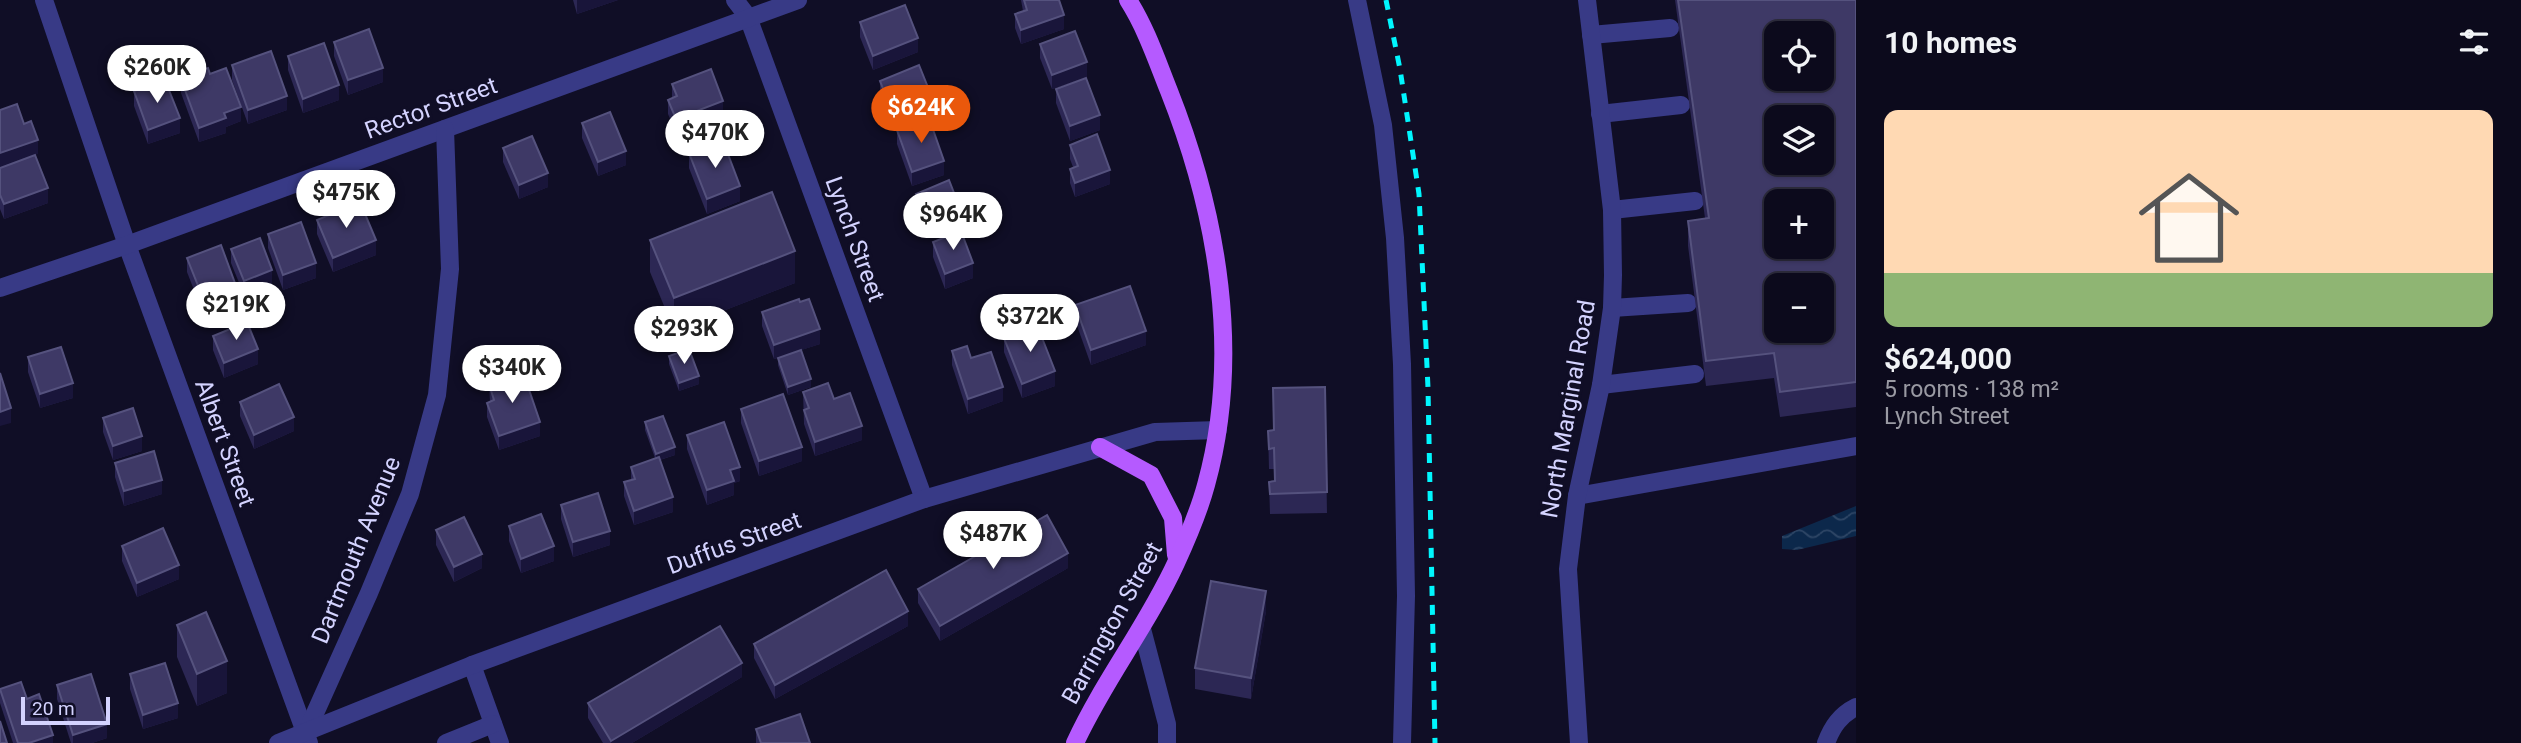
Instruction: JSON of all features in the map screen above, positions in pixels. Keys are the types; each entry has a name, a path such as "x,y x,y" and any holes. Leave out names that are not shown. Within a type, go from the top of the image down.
{"main road":[{"name":"Barrington Street","path":"1075,743 1105,686 1142,629 1177,561 1206,486 1218,430 1225,352 1220,286 1205,206 1181,122 1139,17 1128,0"},
{"path":"1100,447 1151,475 1173,519 1177,561"}],"street":[{"name":"Albert Street","path":"44,0 127,245 305,741"},
{"name":"Lynch Street","path":"735,0 748,17 924,499"},
{"name":"Rector Street","path":"0,288 127,245 798,0"},
{"path":"1357,0 1383,125 1395,238 1402,364 1406,596 1402,743"},
{"name":"North Marginal Road","path":"1578,743 1568,569 1577,496 1601,385 1612,308 1612,210 1587,0"},
{"path":"1591,36 1670,27"},
{"path":"1600,114 1681,105"},
{"name":"Dartmouth Avenue","path":"305,741 410,494 437,395 450,269 445,129"},
{"path":"1612,210 1695,201"},
{"path":"1612,308 1688,303"},
{"path":"1601,385 1695,374"},
{"name":"Duffus Street","path":"278,743 305,741 472,665 924,499 1155,432 1218,430"},
{"path":"1577,496 1856,446"},
{"path":"1142,629 1167,724 1167,743"},
{"path":"472,665 500,743"},
{"path":"1826,743 1844,713 1856,707"},
{"path":"446,743 493,724"}],"water":[{"path":"1856,506 1856,536 1797,550 1782,549 1782,536"}],"building":[{"path":"1024,0 1059,0 1064,15 1021,30 1015,14 1027,10"},
{"path":"1678,0 1856,0 1856,382 1780,392 1774,353 1706,361 1688,221 1709,218"},
{"path":"905,5 918,38 873,56 860,22"},
{"path":"369,29 383,68 348,80 334,42"},
{"path":"1075,31 1087,62 1052,75 1040,44"},
{"path":"324,43 339,85 303,99 288,56"},
{"path":"271,51 287,96 248,110 232,65"},
{"path":"919,65 933,100 894,116 880,81"},
{"path":"208,68 210,74 226,68 241,107 224,113 226,118 199,128 181,79"},
{"path":"711,69 723,101 676,119 668,100 677,96 672,84"},
{"path":"1086,78 1100,115 1070,126 1056,89"},
{"path":"165,80 180,118 148,130 134,91"},
{"path":"17,104 24,124 31,121 38,140 0,153 0,110"},
{"path":"610,112 626,151 598,162 582,123"},
{"path":"929,118 944,161 912,172 897,130"},
{"path":"1097,134 1110,170 1075,183 1070,169 1078,166 1070,145"},
{"path":"532,136 548,173 519,185 503,148"},
{"path":"723,141 740,186 707,199 689,153"},
{"path":"35,155 48,188 4,204 0,195 0,168"},
{"path":"949,180 961,211 928,224 916,194"},
{"path":"772,192 795,251 674,298 650,240"},
{"path":"360,202 376,240 333,258 317,220"},
{"path":"301,222 316,263 283,275 268,234"},
{"path":"961,231 973,263 945,274 933,242"},
{"path":"260,238 272,270 244,281 231,249"},
{"path":"221,245 236,286 203,298 187,258"},
{"path":"1130,286 1146,331 1091,350 1075,305"},
{"path":"799,299 800,302 809,299 820,329 774,345 762,312"},
{"path":"247,322 258,349 224,363 213,336"},
{"path":"1037,325 1055,371 1022,384 1004,338"},
{"path":"967,346 971,358 991,352 1003,387 968,399 952,351"},
{"path":"61,347 73,383 40,394 28,357"},
{"path":"689,349 699,376 679,383 669,356"},
{"path":"801,350 811,379 788,387 778,358"},
{"path":"523,372 540,422 499,436 487,403 494,400 489,384"},
{"path":"0,373 11,408 0,412"},
{"path":"828,383 834,399 850,393 862,426 815,442 804,410 809,408 803,392"},
{"path":"279,384 294,417 254,435 240,402"},
{"path":"1325,387 1327,492 1270,494 1269,482 1275,481 1274,448 1269,449 1268,431 1274,430 1273,388"},
{"path":"783,394 802,447 759,461 741,409"},
{"path":"133,408 142,436 113,446 103,418"},
{"path":"663,416 675,447 656,454 645,422"},
{"path":"724,422 740,467 730,470 734,481 707,490 687,435"},
{"path":"154,451 162,480 124,491 115,463"},
{"path":"659,457 673,497 634,511 624,482 635,479 631,467"},
{"path":"598,493 610,531 573,542 561,505"},
{"path":"541,514 554,546 521,559 509,526"},
{"path":"1047,515 1068,553 940,626 918,589"},
{"path":"464,517 482,554 454,567 436,530"},
{"path":"163,528 179,565 137,583 122,546"},
{"path":"886,570 908,611 775,685 754,644"},
{"path":"1211,581 1266,591 1251,678 1195,668"},
{"path":"206,612 227,661 197,674 177,625"},
{"path":"720,626 742,663 611,741 588,703"},
{"path":"165,663 178,703 143,715 130,674"},
{"path":"91,674 107,724 73,735 57,685"},
{"path":"21,682 27,699 39,694 53,735 29,743 18,743 0,689"},
{"path":"800,714 810,743 761,743 756,729"},
{"path":"0,721 7,743 0,743"}],"railway":[{"path":"1386,0 1400,69 1419,194 1428,388 1435,743"}]}
